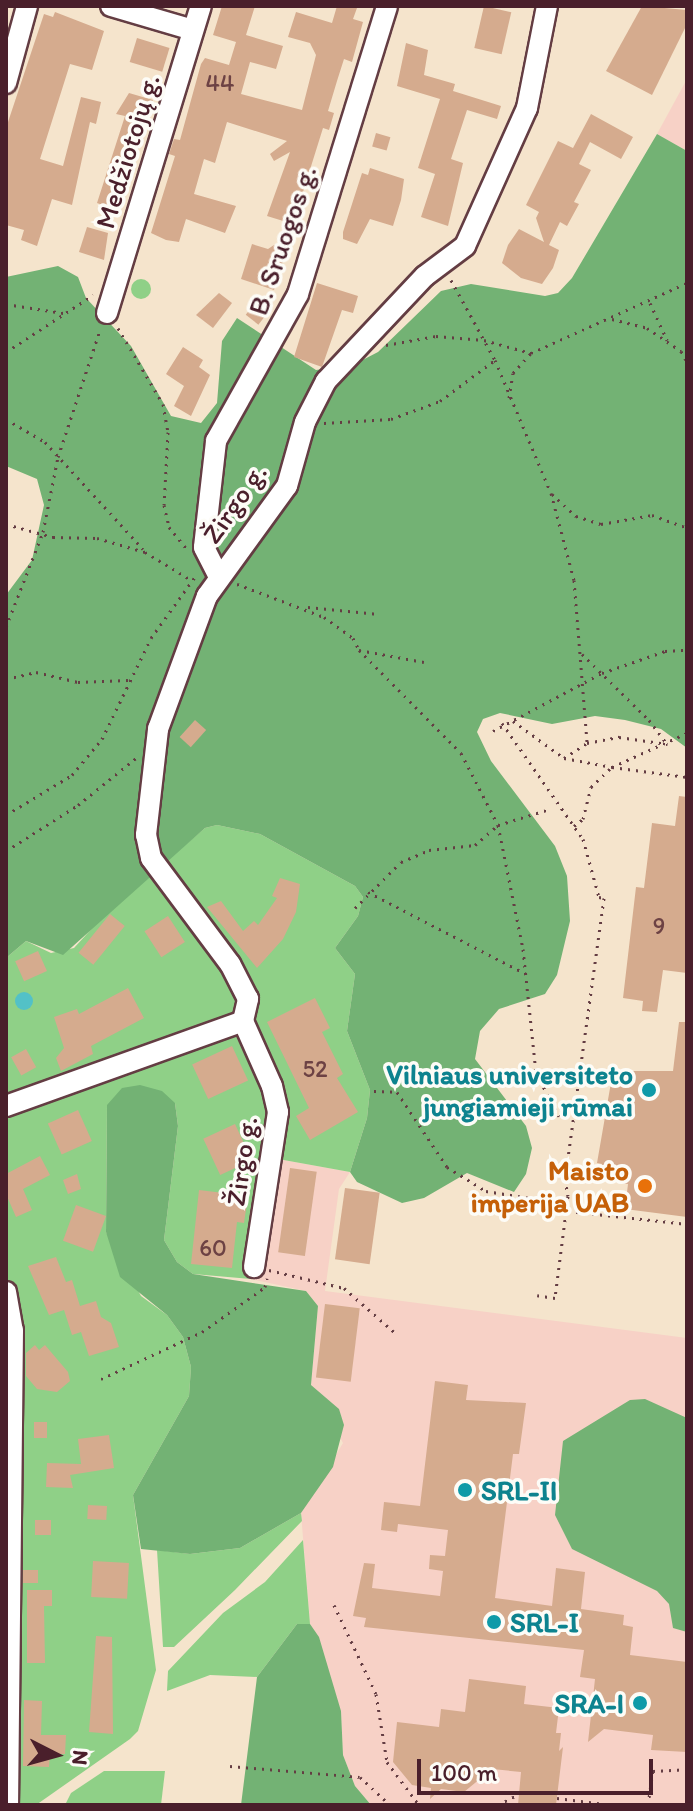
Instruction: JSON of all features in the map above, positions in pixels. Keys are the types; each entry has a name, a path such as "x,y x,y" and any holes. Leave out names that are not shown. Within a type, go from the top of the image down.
{"street":[{"path":"6,83 27,6"},
{"path":"111,6 193,30"},
{"name":"Medžiotojų g.","path":"108,309 201,6"},
{"name":"B. Sruogos g.","path":"211,566 204,534 216,441 298,294 387,6"},
{"name":"Žirgo g.","path":"262,1268 278,1112 272,1086 243,1021 248,999 230,964 151,858 146,835 155,740 211,566 287,486 305,422 326,381 425,276 443,266 465,246 527,108 547,6"},
{"path":"6,1106 243,1021"},
{"path":"6,1292 13,1330 8,1805"}],"path":[{"path":"443,266 495,360 551,493 574,580 585,681 587,743"},
{"path":"509,399 513,373 531,353 650,303 687,283"},
{"path":"6,352 93,295 108,309 123,332 163,404 168,432 164,505 169,527 185,547 211,566 304,607 353,638 359,650 461,753 498,825 514,890 536,1073 559,1116"},
{"path":"650,303 667,340"},
{"path":"6,304 63,313"},
{"path":"6,627 43,532 58,457 108,309"},
{"path":"612,319 647,328 667,340 687,362"},
{"path":"358,350 410,337 484,340 531,353"},
{"path":"305,422 391,419 440,401 495,360"},
{"path":"6,419 45,442 145,552"},
{"path":"551,493 576,516 601,524 652,515 687,528"},
{"path":"6,524 97,538 145,552 191,580"},
{"path":"6,815 72,775 102,739 128,680 191,580 211,566"},
{"path":"304,607 379,614"},
{"path":"359,650 424,662"},
{"path":"493,731 502,723 513,721 602,673 665,651 687,650"},
{"path":"581,652 667,744"},
{"path":"6,679 36,672 78,682 128,680"},
{"path":"513,721 564,758 687,777"},
{"path":"502,723 574,826 592,859 599,897 604,898 565,1179 566,1211 555,1298 537,1295"},
{"path":"574,826 583,819 591,787 612,767 687,733"},
{"path":"564,758 587,743 619,737 667,744"},
{"path":"6,851 113,781 155,740"},
{"path":"355,908 401,862 429,850 475,845 498,825 550,809"},
{"path":"368,892 526,974"},
{"path":"374,1091 397,1092 447,1167 486,1191 548,1201"},
{"path":"566,1211 687,1224"},
{"path":"101,1379 202,1332 265,1287 262,1268 344,1288 394,1332"},
{"path":"334,1605 376,1694 387,1762 419,1805"},
{"path":"230,1766 360,1777 390,1805"},
{"path":"648,1805 653,1771 687,1769"},
{"path":"498,1805 519,1794"},
{"path":"557,1798 613,1805"}],"shaded area":[{"path":"687,79 687,151 657,134"},
{"path":"267,1157 350,1172 339,1189 325,1291 687,1338 687,1805 371,1805 355,1786 343,1755 341,1711 310,1624 301,1513 343,1443 311,1386 318,1306 306,1291 251,1279"}],"green space":[{"path":"657,134 687,151 687,748 661,729 625,720 595,716 552,724 500,713 483,719 477,732 491,761 555,846 567,876 570,921 557,975 545,994 499,1009 480,1031 475,1059 526,1126 532,1148 526,1174 514,1192 467,1173 424,1198 402,1203 357,1182 350,1172 367,1118 370,1090 347,1031 355,974 335,948 358,916 363,897 355,886 260,834 217,825 205,828 63,955 26,941 6,958 6,595 32,560 44,505 37,479 6,466 6,277 58,266 78,277 86,298 131,346 171,416 201,423 217,403 222,341 237,318 316,370 353,365 378,352 441,291 471,284 545,296 558,293 572,278"},
{"path":"141,279 148,282 151,289 148,296 141,299 134,296 131,289 134,282"},
{"path":"217,825 260,834 355,886 363,897 358,916 335,948 355,974 347,1031 370,1090 367,1118 350,1172 267,1157 251,1279 193,1274 177,1262 164,1240 178,1126 175,1103 107,1105 106,1232 141,1296 167,1315 183,1337 191,1367 189,1396 133,1495 156,1670 138,1731 130,1739 36,1805 6,1805 6,958 26,941 51,953 74,948 108,911 205,828"},
{"path":"140,1085 162,1091 175,1103 178,1126 164,1240 177,1262 193,1274 306,1291 318,1306 311,1385 339,1409 344,1425 333,1467 301,1513 240,1548 190,1554 141,1549 133,1495 189,1396 191,1367 183,1337 167,1315 120,1277 106,1232 107,1105 122,1088"},
{"path":"645,1399 687,1418 687,1632 673,1628 669,1604 657,1591 572,1549 555,1515 563,1441 630,1400"},
{"path":"301,1513 302,1521 235,1590 174,1647 163,1647 157,1550 190,1554 240,1548"},
{"path":"303,1540 310,1624 297,1624 257,1677 210,1675 167,1691 168,1671 223,1613 265,1582"},
{"path":"297,1624 310,1624 319,1637 341,1711 343,1755 355,1786 371,1805 241,1805 257,1677"},
{"path":"104,1771 165,1771 161,1805 65,1805 71,1793"}],"water":[{"path":"24,992 33,1001 24,1010 15,1001"}],"building":[{"path":"222,6 255,6 246,35 283,46 276,69 250,62 241,94 302,110 316,55 310,43 288,37 296,12 332,23 337,6 349,6 357,8 353,19 363,22 352,62 344,59 328,111 334,113 329,130 323,128 293,224 267,216 290,152 274,161 270,154 287,141 227,122 215,163 204,159 194,194 236,206 225,233 186,219 179,242 166,240 151,233 175,156 169,154 174,139 180,140 201,64 205,58 229,65 236,42 213,35"},
{"path":"484,6 511,12 502,54 474,48"},
{"path":"642,6 687,10 687,24 652,95 606,71"},
{"path":"55,12 104,31 92,70 70,64 40,159 63,166 81,97 101,102 96,124 90,122 72,205 52,199 37,246 21,240 24,230 6,225 6,128 44,14 53,17"},
{"path":"137,38 170,48 162,72 130,62"},
{"path":"406,43 428,50 424,75 455,84 453,91 501,106 497,119 467,110 451,159 463,163 448,226 421,217 435,174 418,168 440,99 397,86"},
{"path":"129,93 153,100 120,211 97,203 125,116 116,114"},
{"path":"591,114 633,137 621,159 590,142 579,164 591,170 574,202 579,204 567,226 560,222 549,245 559,250 553,268 542,284 521,278 502,263 508,245 519,229 544,242 536,218 539,212 526,205 558,141 573,148"},
{"path":"376,133 390,137 387,151 372,146"},
{"path":"370,168 404,179 401,200 393,226 370,219 357,244 343,239 343,232 362,173 368,175"},
{"path":"87,227 108,233 104,260 79,252"},
{"path":"252,244 268,249 274,245 285,255 274,290 241,279"},
{"path":"317,283 358,296 353,313 342,310 322,367 294,357"},
{"path":"219,293 232,303 213,328 196,315"},
{"path":"255,303 268,313 258,325 246,315"},
{"path":"183,347 203,360 199,367 210,375 191,416 174,406 184,386 166,374"},
{"path":"195,720 206,730 191,747 180,737"},
{"name":"Vilniaus universiteto jungiamieji rūmai","path":"679,796 687,797 687,973 663,970 657,1012 642,1011 643,1001 623,998 636,887 644,888 652,823 675,826"},
{"path":"280,878 300,884 296,912 283,939 257,968 207,907 221,901 243,931 254,921 258,925 277,898 272,896"},
{"path":"110,914 125,926 93,965 79,953"},
{"path":"168,916 185,942 161,957 145,931"},
{"path":"38,951 47,971 24,981 15,961"},
{"path":"128,988 144,1018 91,1046 93,1054 61,1071 56,1058 64,1048 54,1017 77,1009 79,1014"},
{"path":"315,998 330,1028 322,1032 343,1074 337,1078 358,1112 310,1140 296,1116 309,1108 267,1022"},
{"name":"Vilniaus universiteto jungiamieji rūmai","path":"679,1022 687,1022 687,1217 625,1209 628,1184 600,1180 602,1164 597,1163 613,1071 673,1071"},
{"path":"232,1046 248,1080 208,1099 192,1065"},
{"path":"26,1049 36,1067 21,1076 11,1057"},
{"path":"78,1110 92,1141 62,1154 48,1123"},
{"path":"235,1124 252,1160 220,1175 203,1139"},
{"path":"40,1156 50,1175 23,1189 32,1210 16,1217 6,1194 6,1174"},
{"path":"290,1168 317,1172 305,1256 278,1252"},
{"path":"77,1174 81,1189 68,1194 63,1180"},
{"path":"345,1188 380,1193 370,1264 335,1259"},
{"path":"199,1190 248,1196 244,1223 237,1222 232,1268 191,1264"},
{"path":"76,1205 106,1216 93,1252 63,1241"},
{"path":"56,1257 66,1282 72,1280 80,1306 96,1301 101,1317 111,1323 119,1347 89,1356 81,1332 72,1335 64,1310 49,1315 28,1266"},
{"path":"325,1304 360,1308 351,1382 316,1377"},
{"path":"35,1345 39,1350 45,1345 68,1372 70,1381 57,1392 37,1389 26,1376 26,1353"},
{"path":"435,1381 468,1385 466,1400 526,1403 519,1454 513,1454 495,1598 552,1606 556,1568 585,1572 581,1609 624,1615 623,1625 633,1627 630,1655 687,1662 687,1752 651,1750 653,1735 604,1729 588,1742 595,1679 580,1677 584,1650 364,1627 366,1618 353,1616 364,1563 375,1564 372,1588 440,1596 443,1571 429,1569 430,1555 445,1556 448,1530 398,1524 397,1532 381,1530 384,1502 420,1506"},
{"path":"34,1422 47,1422 47,1438 34,1438"},
{"path":"109,1435 114,1468 70,1475 73,1488 46,1487 47,1463 81,1464 78,1439"},
{"path":"88,1505 107,1506 106,1520 87,1519"},
{"path":"35,1520 51,1520 51,1535 35,1535"},
{"path":"93,1561 129,1563 127,1599 91,1597"},
{"path":"23,1570 38,1570 38,1583 23,1583"},
{"path":"27,1590 52,1590 52,1606 44,1606 45,1663 27,1663"},
{"path":"96,1636 112,1637 113,1734 89,1732"},
{"path":"469,1679 526,1686 524,1704 559,1708 556,1733 561,1733 559,1751 563,1747 556,1805 518,1805 521,1772 492,1769 464,1792 441,1789 430,1799 431,1788 412,1785 393,1762 397,1722 439,1727 441,1709 465,1712"},
{"path":"24,1700 42,1701 41,1735 66,1735 65,1754 50,1754 49,1767 23,1766"}],"place":[{"name":"Vilniaus universiteto jungiamieji rūmai","path":"649,1090"},
{"name":"Maisto imperija UAB","path":"645,1186"},
{"name":"SRL-II","path":"465,1490"},
{"name":"SRL-I","path":"494,1622"},
{"name":"SRA-I","path":"640,1703"}]}
